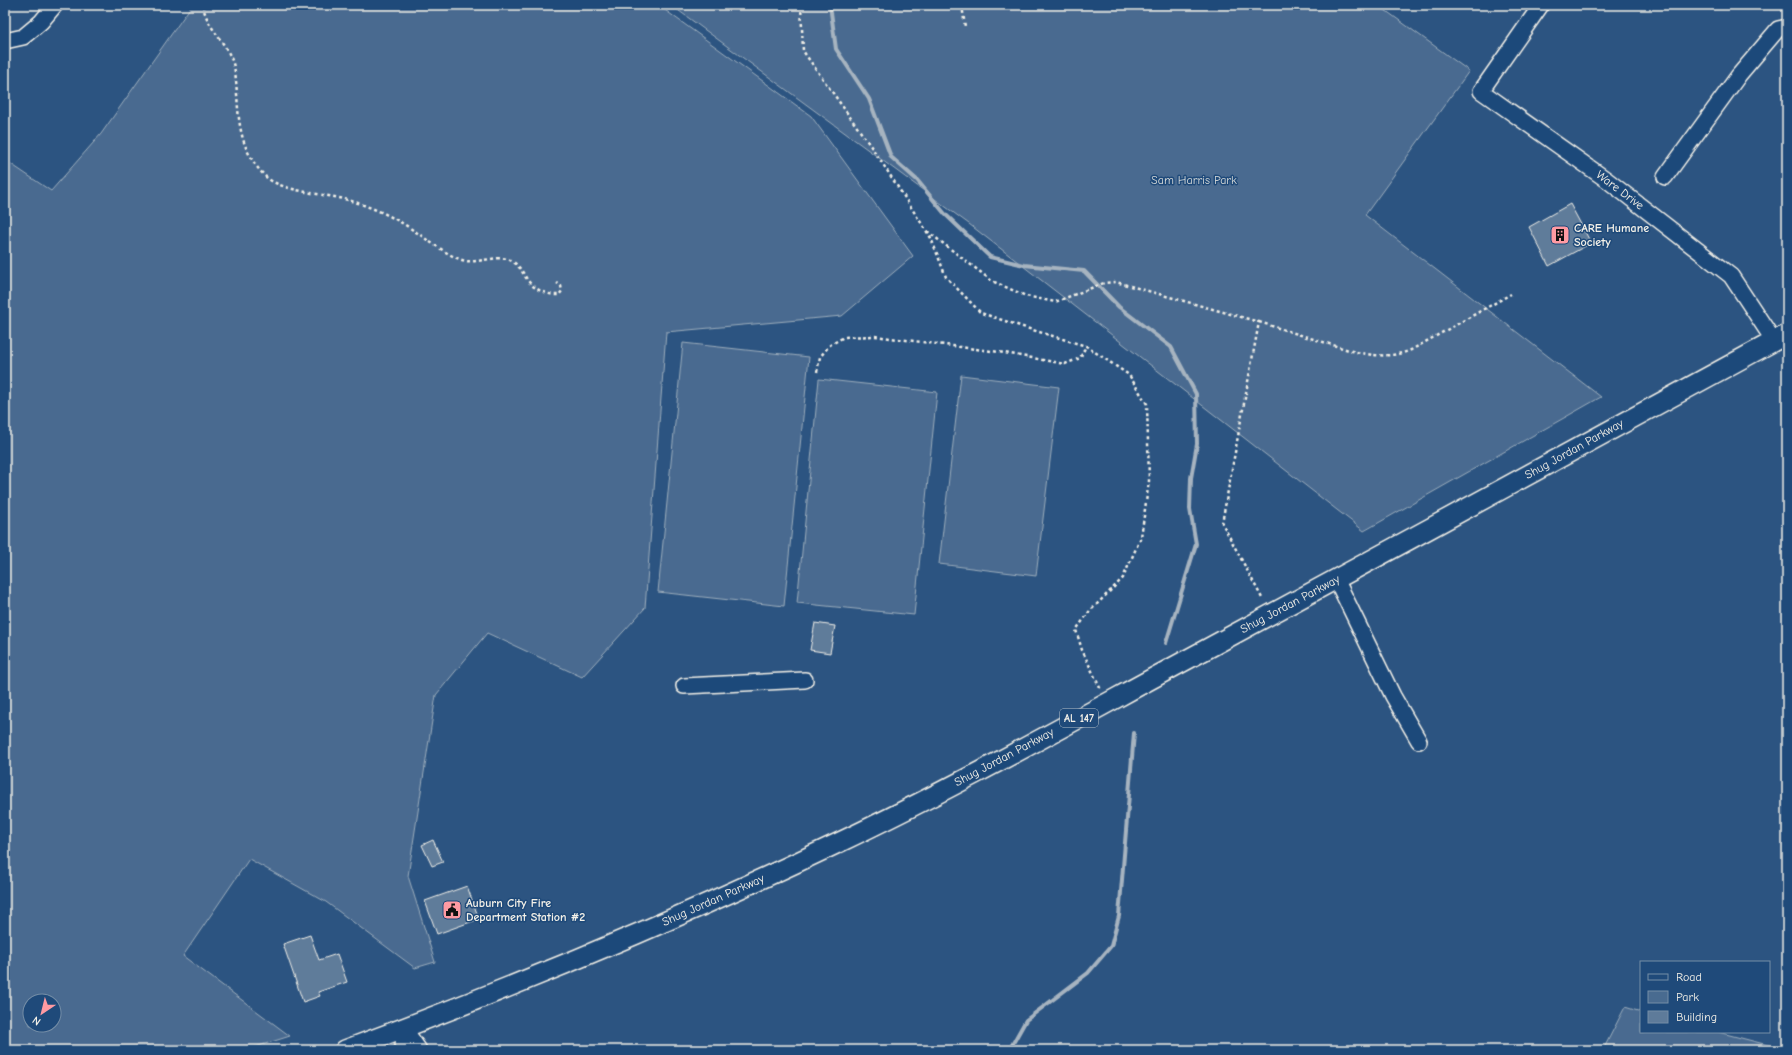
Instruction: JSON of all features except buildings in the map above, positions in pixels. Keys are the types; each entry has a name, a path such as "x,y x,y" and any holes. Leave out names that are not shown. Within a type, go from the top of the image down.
{"main road":[{"name":"Shug Jordan Parkway","path":"345,1050 614,944 813,855 1004,758 1107,703 1780,337"}],"street":[{"path":"5,41 23,37 41,22 55,5"},
{"name":"Ware Drive","path":"1541,5 1481,91 1607,180 1731,276 1780,337"},
{"path":"1665,177 1739,75 1778,29 1787,27"},
{"path":"1336,579 1393,696 1419,741"},
{"path":"684,686 805,680"},
{"path":"403,1050 404,1028"},
{"path":"404,1028 419,1050"}],"path":[{"path":"203,5 204,12 211,28 231,58 236,78 240,130 245,147 254,163 267,178 282,186 344,199 368,206 389,215 448,253 462,260 477,262 507,259 517,264 530,284 554,296 559,295 562,291 561,286 557,283"},
{"path":"801,5 803,51 925,228 931,238 946,278 982,313 1086,346 1129,376 1147,404 1149,481 1141,537 1123,578 1089,612 1076,630 1082,650 1107,703"},
{"path":"962,5 965,27"},
{"path":"925,228 992,281 1026,296 1055,302 1104,284 1116,282 1259,322 1368,355 1400,354 1411,350 1512,294"},
{"path":"1259,322 1222,523 1270,615"},
{"path":"817,372 820,357 830,345 844,338 875,336 999,352 1065,364 1080,358 1086,346"}],"green space":[{"path":"192,5 658,5 811,116 913,256 842,316 666,332 645,608 582,677 487,633 436,695 408,876 435,962 415,968 326,902 249,859 183,956 290,1036 246,1050 5,1050 5,160 51,191 101,134"},
{"name":"Sam Harris Park","path":"671,5 1378,5 1469,71 1365,215 1601,397 1364,531 969,224"},
{"path":"683,343 809,357 784,606 658,592"},
{"path":"961,375 1059,387 1036,576 939,564"},
{"path":"819,379 937,392 914,615 797,603"},
{"path":"1625,1007 1640,1012 1640,1033 1722,1033 1787,1050 1603,1050"}],"waterway":[{"path":"830,5 836,49 869,99 891,157 917,180 945,214 990,257 1024,265 1084,271 1119,307 1171,347 1196,394 1197,444 1191,478 1190,509 1196,544 1166,643"},
{"path":"1011,1050 1012,1045 1026,1020 1088,973 1111,946 1119,916 1134,733"}],"place":[{"name":"CARE Humane Society","path":"1560,235"},
{"name":"Auburn City Fire Department Station #2","path":"452,910"}]}
